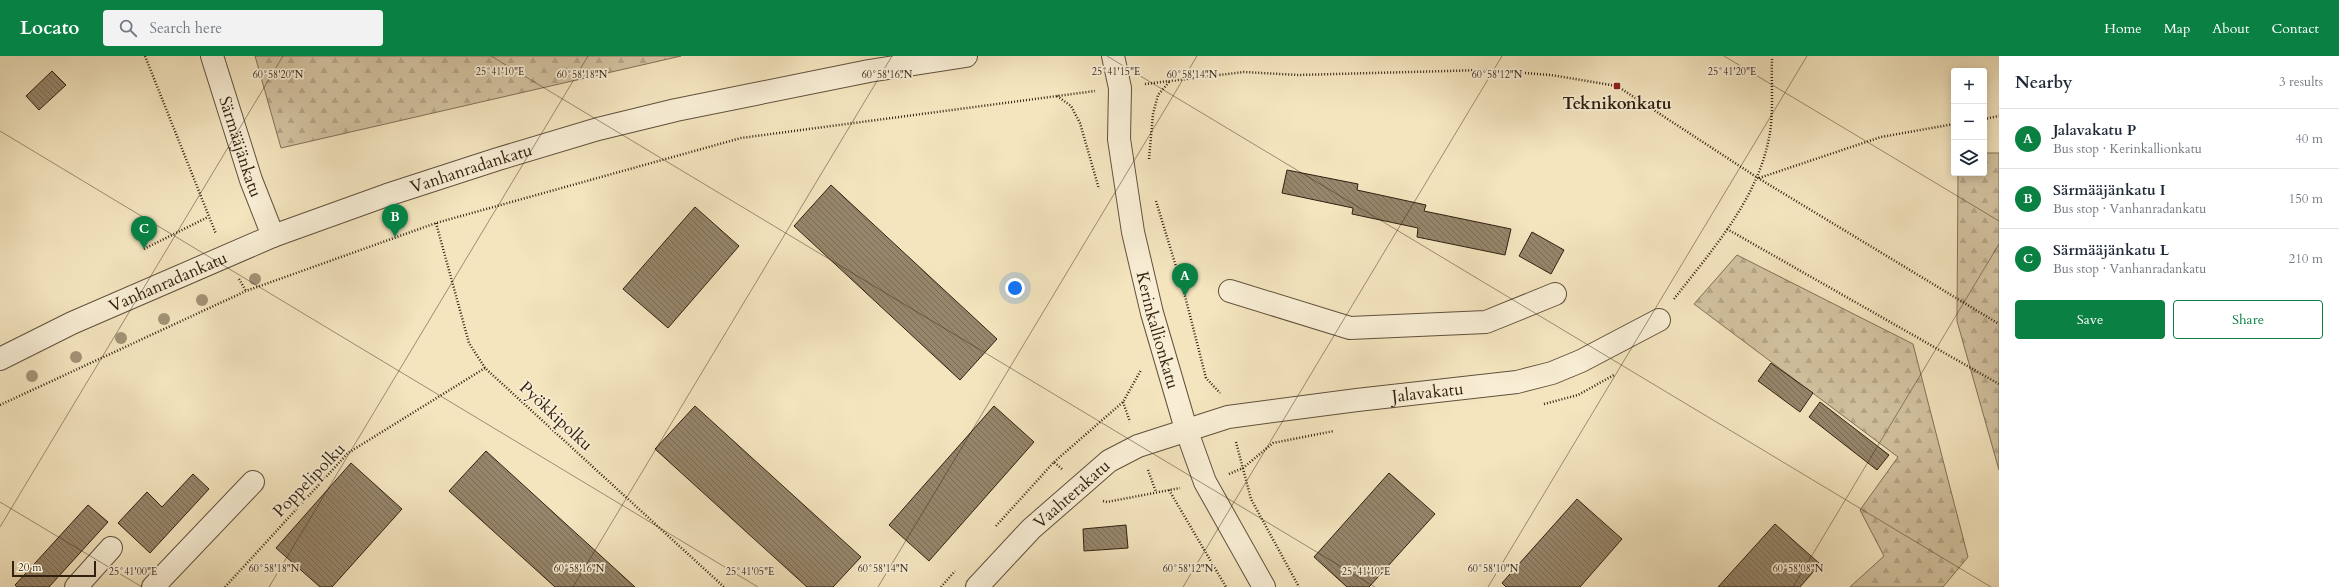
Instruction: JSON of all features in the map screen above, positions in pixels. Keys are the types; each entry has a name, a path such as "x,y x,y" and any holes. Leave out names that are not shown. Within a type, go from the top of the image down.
{"street":[{"name":"Särmääjänkatu","path":"212,56 251,180 273,236"},
{"name":"Vanhanradankatu","path":"0,359 72,323 225,256 273,236 387,195 598,129 676,110 869,71 966,56"},
{"name":"Kerinkallionkatu","path":"1113,56 1120,88 1119,139 1133,232 1152,313 1186,429 1205,482 1264,587"},
{"path":"1230,291 1350,328 1486,322 1555,294"},
{"name":"Jalavakatu","path":"1186,429 1228,417 1357,400 1517,382 1552,373 1581,361 1659,320"},
{"name":"Vaahterakatu","path":"977,587 1031,529 1109,461 1138,446 1186,429"},
{"path":"152,587 253,482"},
{"path":"76,587 111,548"}],"path":[{"path":"145,56 208,217 225,256 246,291"},
{"path":"1659,320 1727,229 1758,178 1770,137 1772,59"},
{"path":"0,406 246,291 436,223 741,138 1056,95 1244,72 1298,75 1485,70 1551,75 1617,86 1758,178 1999,324"},
{"path":"1149,163 1153,114 1158,95 1170,81"},
{"path":"1056,95 1071,106 1080,123 1100,196"},
{"path":"1987,118 1999,116"},
{"path":"1758,178 1881,137 1951,125"},
{"path":"1156,198 1185,296 1206,378 1221,394 1251,499 1299,587"},
{"path":"144,249 208,217"},
{"name":"Pyökkipolku","path":"436,223 469,343 485,368 724,587"},
{"path":"1727,229 1999,384"},
{"name":"Poppelipolku","path":"225,587 348,453 485,368"},
{"path":"992,530 1054,462 1123,402 1142,368"},
{"path":"1540,404 1578,395 1619,372"},
{"path":"1054,462 1093,499 1107,502 1205,482 1243,468 1273,443 1340,430"},
{"path":"1169,490 1226,587"},
{"path":"941,587 956,570"}],"green space":[{"path":"255,56 681,56 281,148"},
{"path":"1987,153 1999,153 1999,470 1957,321 1958,176 1987,176"},
{"path":"1737,255 1913,344 1968,557 1943,587 1850,587 1884,556 1860,510 1898,457 1694,304"}],"building":[{"path":"52,71 66,85 39,110 26,96"},
{"path":"1287,170 1358,184 1357,190 1426,205 1424,211 1511,229 1505,255 1417,237 1418,228 1352,214 1353,208 1282,193"},
{"path":"831,185 997,339 960,380 794,226"},
{"path":"695,207 739,246 668,328 623,289"},
{"path":"1532,232 1564,250 1551,274 1519,256"},
{"path":"1771,363 1813,393 1800,412 1758,381"},
{"path":"1820,402 1889,455 1877,470 1809,417"},
{"path":"695,406 861,557 833,587 807,587 655,449"},
{"path":"994,406 1034,442 929,561 889,525"},
{"path":"486,451 635,587 555,587 449,491"},
{"path":"351,463 402,509 332,587 320,587 276,548"},
{"path":"1389,473 1435,514 1369,587 1347,587 1314,557"},
{"path":"193,474 209,489 150,553 118,523 147,492 162,507"},
{"path":"1577,499 1622,539 1580,587 1506,587 1502,583"},
{"path":"88,505 108,522 49,587 17,587 15,585"},
{"path":"1775,524 1820,564 1800,587 1718,587"},
{"path":"1126,525 1128,548 1084,551 1083,529"}],"place":[{"name":"Teknikonkatu","path":"1617,86"},
{"name":"Särmääjänkatu I","path":"395,237"},
{"name":"Särmääjänkatu L","path":"144,249"},
{"name":"Jalavakatu P","path":"1185,296"}]}
